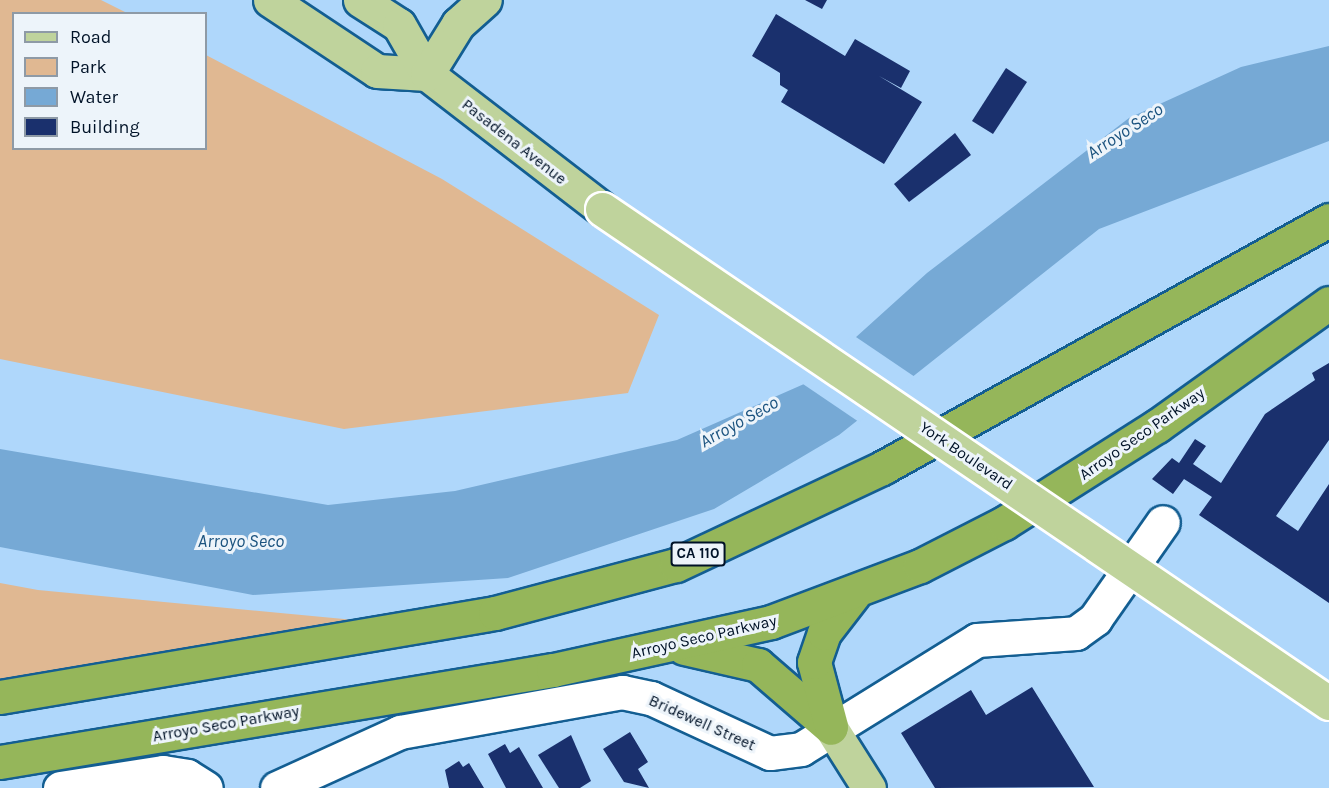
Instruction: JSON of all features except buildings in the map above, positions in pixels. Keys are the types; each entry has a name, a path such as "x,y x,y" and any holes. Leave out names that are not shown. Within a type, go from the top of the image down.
{"highway":[{"name":"CA 110","path":"0,698 495,613 676,565 882,468 1329,220"},
{"name":"Arroyo Seco Parkway","path":"0,762 673,646 771,622 854,594 1004,523 1083,476 1329,303"},
{"path":"831,728 814,662 824,633 854,594"},
{"path":"673,646 758,665 831,728"}],"main road":[{"path":"270,0 378,71 427,74 458,24 485,0"},
{"name":"Pasadena Avenue","path":"360,0 399,25 427,74 602,209"},
{"name":"York Boulevard","path":"602,209 1329,703"},
{"path":"831,728 869,788"}],"street":[{"name":"Bridewell Street","path":"277,788 400,732 590,696 622,693 651,698 770,753 801,749 831,728 977,640 1076,633 1095,619 1163,522"},
{"path":"60,788 163,772 187,776 206,788"}],"green space":[{"path":"0,0 101,0 125,12 12,12 12,150 207,150 207,56 442,179 659,315 628,393 344,429 0,359"},
{"path":"0,583 38,590 365,621 0,681"}],"water":[{"name":"Arroyo Seco","path":"1329,46 1329,141 1099,229 839,435 714,509 508,578 253,595 0,547 0,449 328,505 455,491 677,440 804,384 927,273 1129,118 1241,67"}],"pier":[{"path":"853,335 915,377 859,422 800,382"}]}
